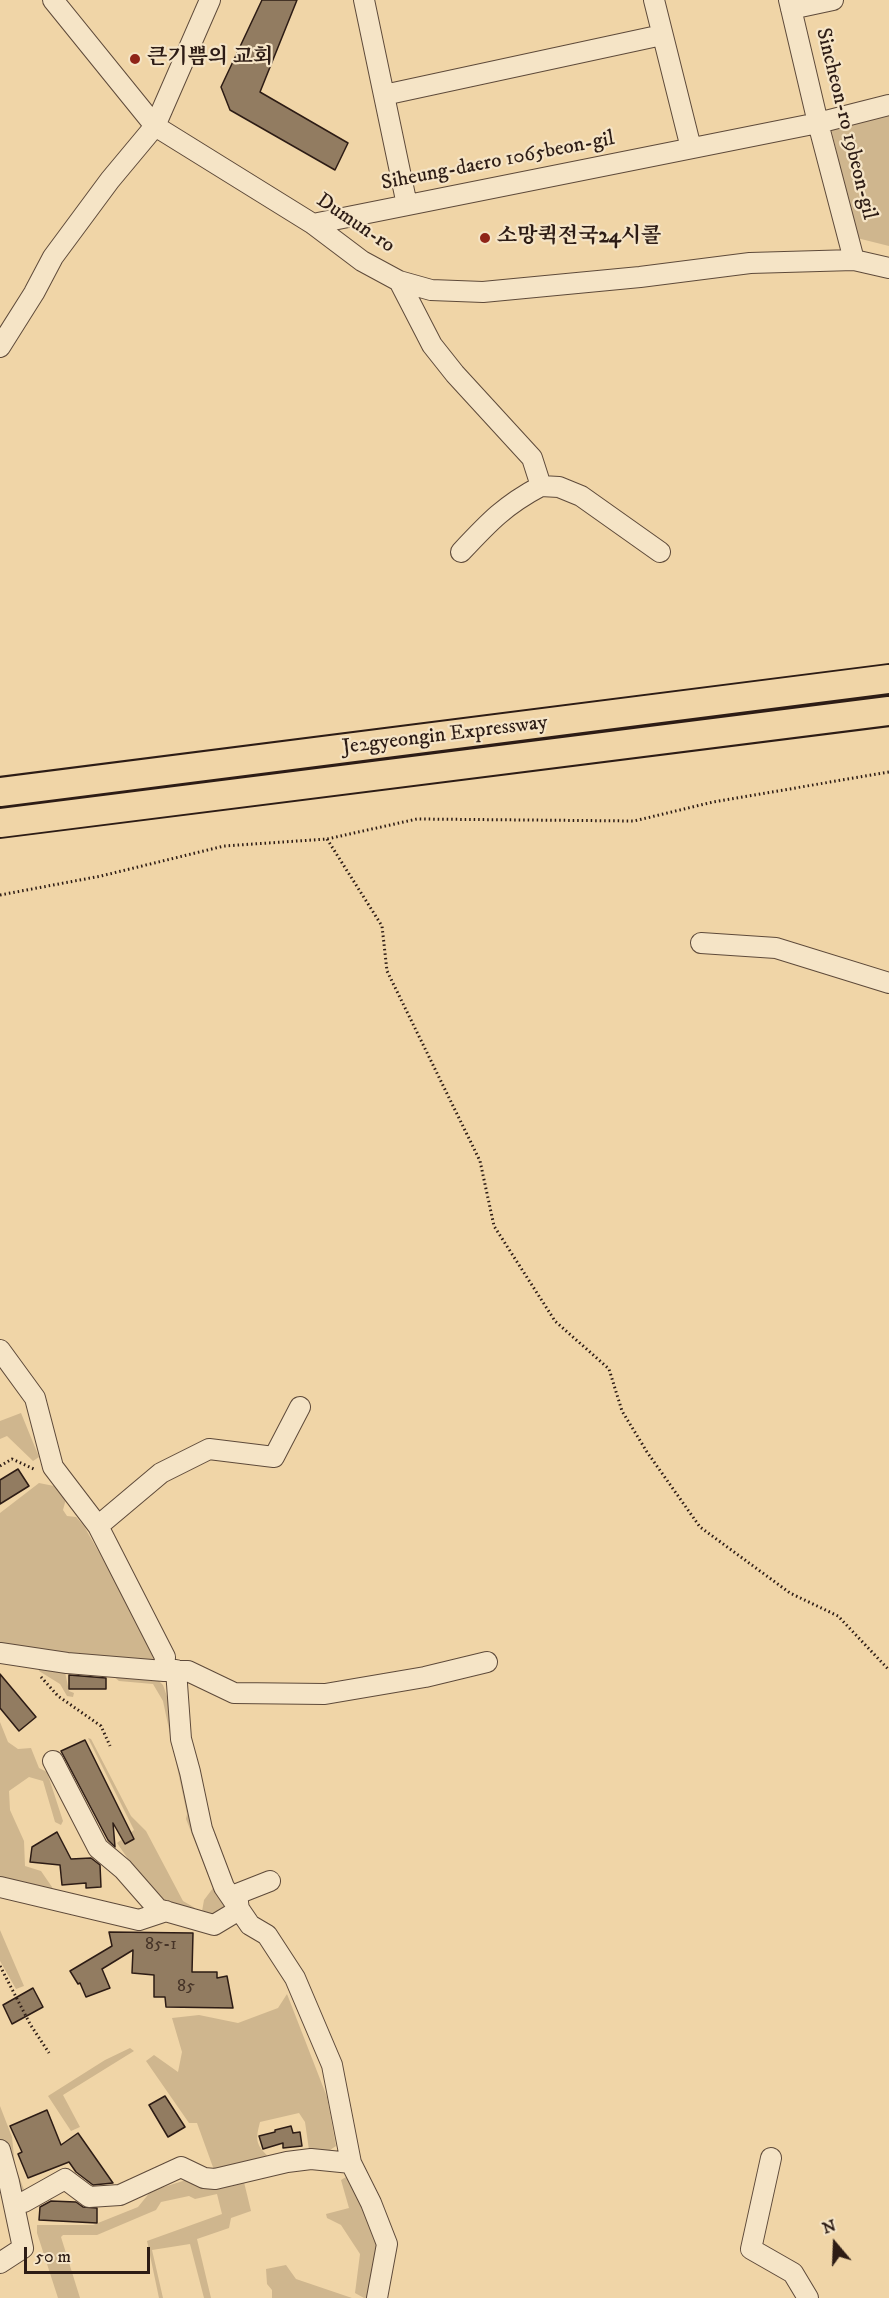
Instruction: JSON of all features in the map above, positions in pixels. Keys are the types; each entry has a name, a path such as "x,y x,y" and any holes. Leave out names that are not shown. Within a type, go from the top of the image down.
{"highway":[{"name":"Je2gyeongin Expressway","path":"0,792 889,679"},
{"name":"Je2gyeongin Expressway","path":"0,823 889,711"},
{"path":"0,783 102,780"}],"street":[{"name":"Dumun-ro","path":"53,0 155,126 313,224 362,261 399,281 431,290 483,292 640,277 750,263 854,260 889,268"},
{"path":"0,347 53,257 110,180 155,126 210,0"},
{"path":"364,0 407,205"},
{"path":"654,0 691,148"},
{"path":"790,5 833,0"},
{"name":"Sincheon-ro 19beon-gil","path":"790,5 854,260"},
{"path":"384,95 662,35"},
{"name":"Siheung-daero 1065beon-gil","path":"313,224 818,123 889,105"},
{"path":"399,281 432,345 455,374 532,458 542,486"},
{"path":"461,552 500,512 519,497 542,486 559,487 581,496 660,552"},
{"path":"701,943 776,948 889,983"},
{"path":"0,1350 35,1398 55,1470 98,1526 165,1657 170,1671 181,1739 202,1829 224,1887 249,1925 267,1935 295,1978 332,2065 351,2163 371,2203 387,2244 377,2298"},
{"path":"98,1526 161,1473 209,1449 274,1457 300,1407"},
{"path":"0,1653 67,1664 188,1671 234,1693 325,1694 425,1677 487,1662"},
{"path":"53,1761 98,1848 123,1869 158,1909 214,1925 238,1910"},
{"path":"238,1910 237,1894 270,1881"},
{"path":"0,1887 139,1920 166,1911"},
{"path":"0,2150 23,2248 0,2262"},
{"path":"771,2158 751,2249 793,2273 808,2298"},
{"path":"14,2205 24,2202 65,2179 89,2197 120,2195 180,2167 204,2178 214,2179 287,2162 311,2159 351,2163"}],"path":[{"path":"0,895 101,876 224,846 327,839 417,819 634,821 713,802 889,772"},
{"path":"327,839 382,926 387,971 480,1161 494,1226 555,1321 609,1369 622,1411 647,1452 700,1527 790,1593 838,1616 889,1670"},
{"path":"0,1466 12,1459 45,1475 55,1470"},
{"path":"21,1655 58,1696 101,1726 110,1746"},
{"path":"0,1966 30,2024 49,2053"}],"shaded area":[{"path":"889,114 889,246 857,238 831,128"},
{"path":"21,1413 39,1457 33,1461 7,1436 0,1439 0,1421"},
{"path":"39,1483 59,1487 66,1499 63,1510 67,1516 76,1517 84,1526 157,1655 149,1663 0,1649 0,1513"},
{"path":"38,1665 65,1672 69,1691 74,1693 73,1697 67,1696 60,1684 39,1671"},
{"path":"113,1676 157,1679 163,1685 228,1909 215,1916 201,1917 204,1900 213,1888 186,1819 187,1814 163,1701 153,1684 119,1681"},
{"path":"0,1722 8,1742 18,1749 31,1748 39,1768 47,1772 63,1821 61,1825 55,1822 43,1781 29,1777 9,1791 10,1810 24,1841 25,1866 41,1871 52,1887 54,1895 0,1882"},
{"path":"88,1738 91,1739 131,1816 146,1831 183,1901 195,1908 192,1915 160,1905 117,1843 134,1830"},
{"path":"0,1930 24,1986 16,1989 0,1961"},
{"path":"287,1994 327,2097 336,2146 327,2152 309,2150 305,2122 299,2113 260,2122 258,2142 270,2158 214,2170 197,2123 189,2123 146,2061 154,2055 178,2072 182,2052 172,2018 199,2015 238,2023 278,2008"},
{"path":"130,2048 134,2051 63,2095 80,2127 71,2131 48,2096 105,2060"},
{"path":"0,2106 12,2137 15,2166 26,2195 23,2197 0,2139"},
{"path":"346,2177 367,2205 377,2244 368,2298 355,2293 360,2254 341,2225 327,2218 326,2214 349,2208 341,2180"},
{"path":"243,2178 251,2211 231,2218 229,2228 197,2239 211,2298 204,2298 190,2244 152,2250 163,2298 159,2298 147,2241 222,2214 217,2194 195,2199 189,2196 161,2202 156,2210 97,2235 63,2235 61,2237 80,2298 58,2298 37,2233 37,2225 93,2225 138,2207 151,2191 186,2180"},
{"path":"286,2265 296,2279 352,2298 272,2298 272,2290 267,2284 266,2269"}],"building":[{"path":"262,0 297,0 260,92 348,143 335,170 230,110 221,87"},
{"path":"18,1469 29,1486 0,1504 0,1480"},
{"path":"0,1674 36,1717 19,1731 0,1708"},
{"path":"69,1675 106,1678 106,1689 69,1689"},
{"path":"85,1740 134,1839 125,1844 113,1823 115,1847 108,1840 61,1751"},
{"path":"57,1832 71,1859 91,1858 100,1865 101,1887 86,1888 86,1883 62,1885 60,1865 30,1862 32,1847"},
{"path":"109,1932 193,1933 192,1972 217,1972 217,1978 227,1976 233,2008 166,2007 165,1997 154,1997 154,1975 132,1973 133,1950 102,1969 110,1988 86,1997 80,1983 78,1984 70,1971 112,1946"},
{"path":"33,1988 43,2007 12,2024 3,2005"},
{"path":"165,2096 185,2127 168,2137 149,2105"},
{"path":"47,2110 61,2145 78,2133 113,2183 93,2185 76,2172 69,2162 28,2178 18,2154 22,2152 10,2126"},
{"path":"291,2126 293,2133 300,2132 302,2146 283,2148 283,2143 263,2149 259,2136"},
{"path":"51,2201 76,2202 83,2207 97,2208 97,2223 39,2220 40,2207"}],"place":[{"name":"큰기쁨의 교회","path":"135,59"},
{"name":"소망퀵전국24시콜","path":"485,238"}]}
